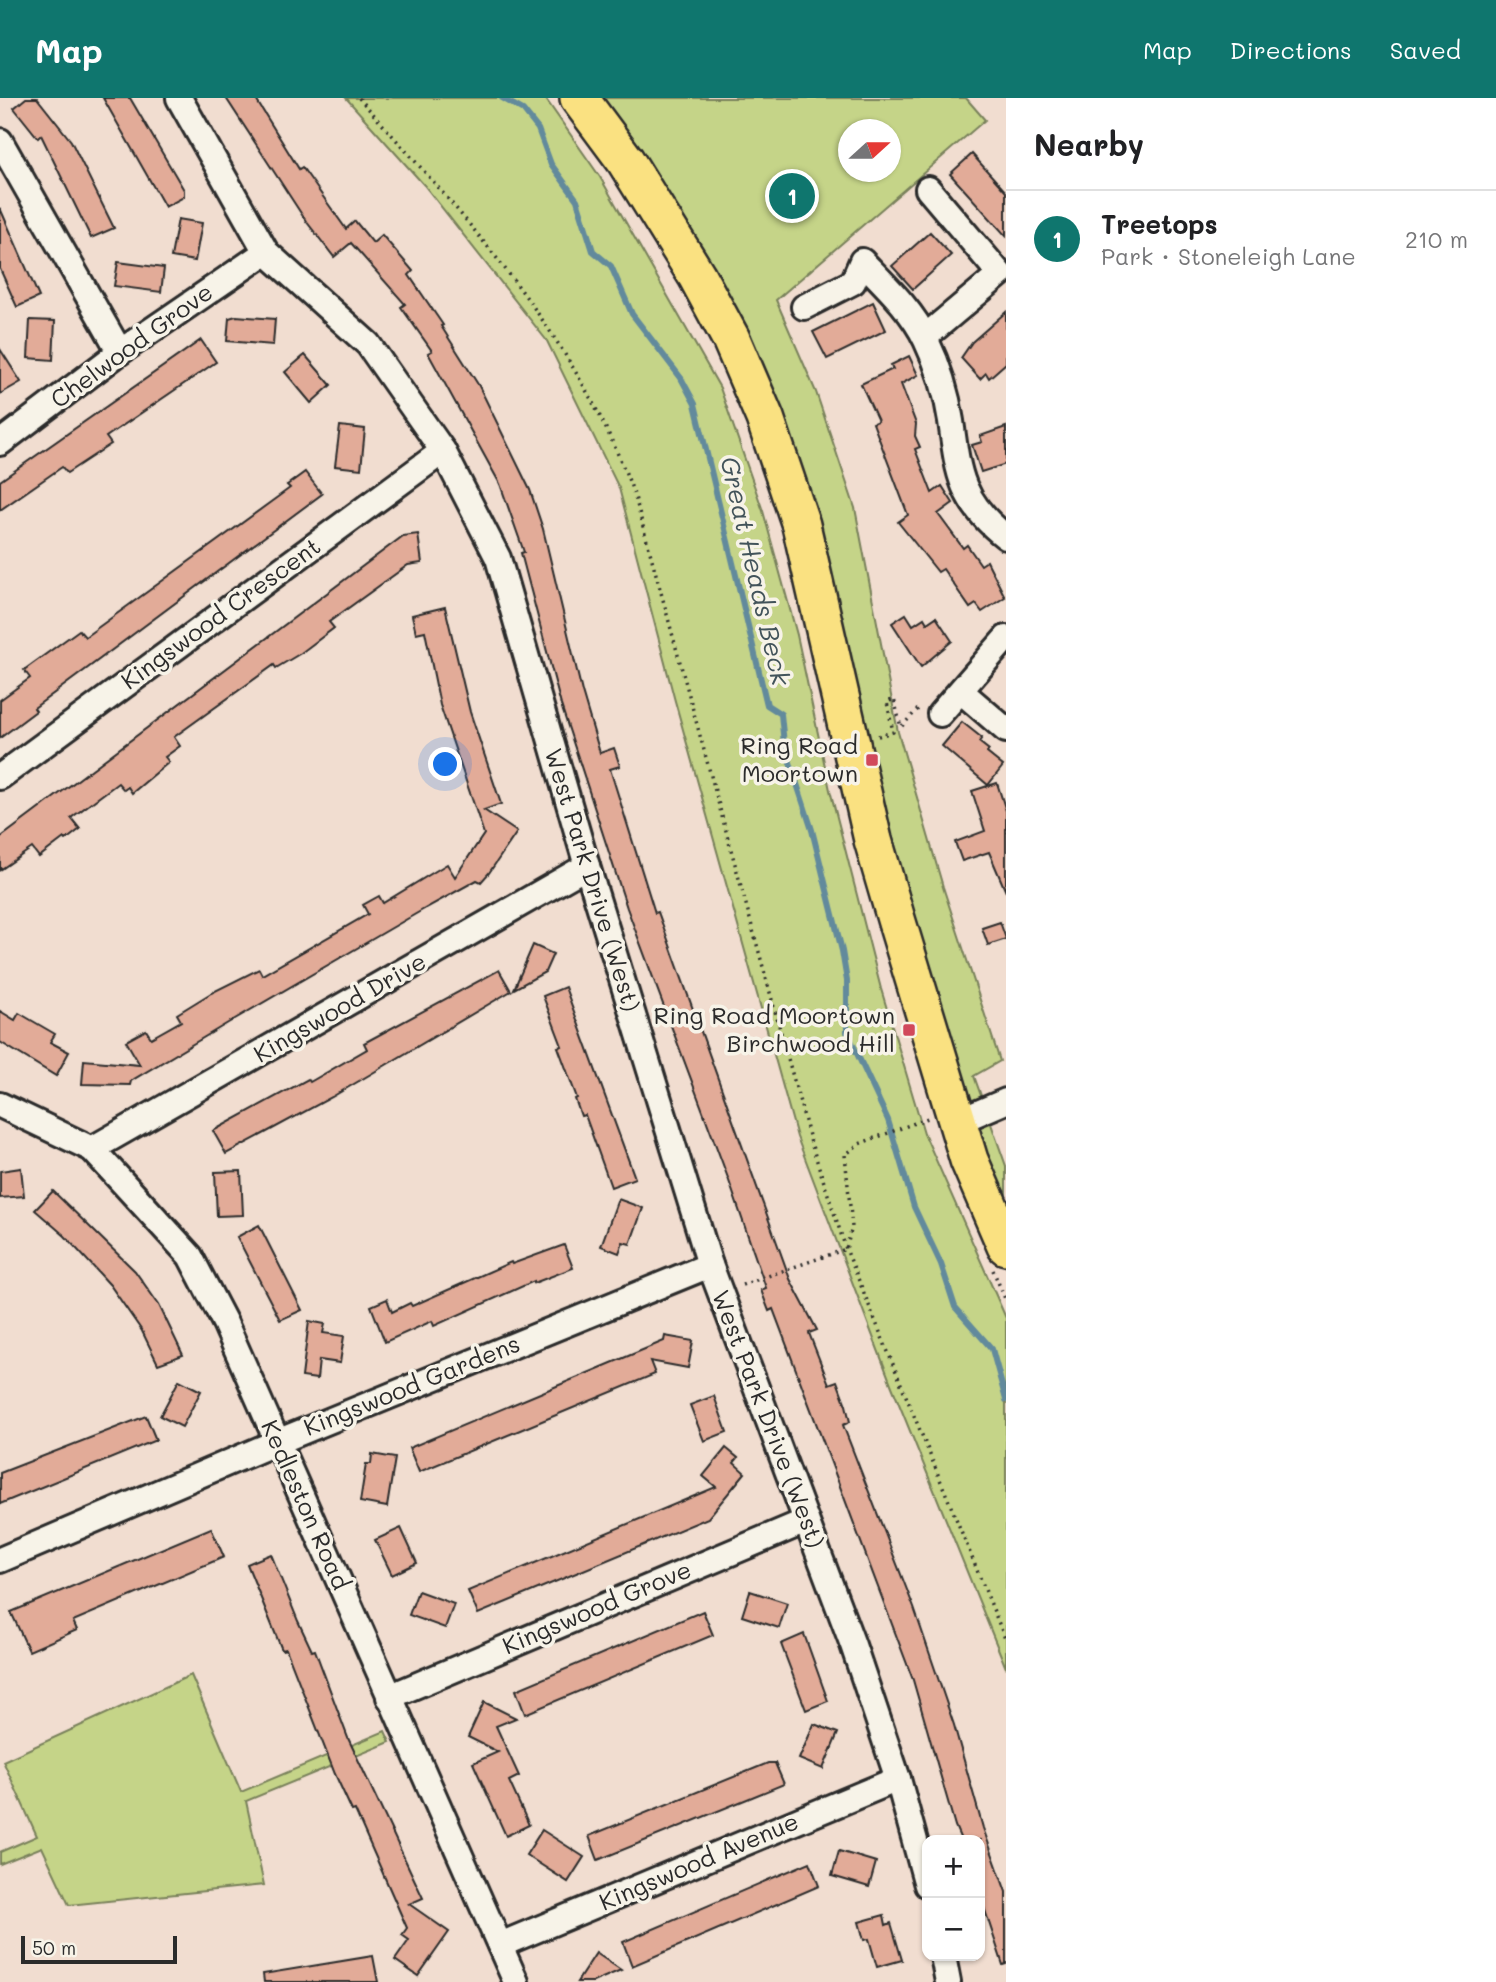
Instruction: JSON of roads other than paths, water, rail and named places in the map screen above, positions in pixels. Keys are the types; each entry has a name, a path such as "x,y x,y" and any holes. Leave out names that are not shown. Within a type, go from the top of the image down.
{"highway":[{"path":"579,98 625,160 685,255 731,339 765,418 801,525 873,839 947,1119 969,1160 1006,1246"}],"street":[{"name":"West Park Drive (West)","path":"179,98 267,252 368,344 443,451 498,558 587,866 710,1265 853,1645 898,1779 922,1867"},
{"path":"0,141 120,352"},
{"path":"925,337 1000,274 928,189"},
{"name":"Chelwood Grove","path":"0,443 120,352 267,252"},
{"path":"804,307 853,282 862,261 891,291 925,337 946,397 959,476 968,497 982,516 1006,537"},
{"name":"Kingswood Crescent","path":"0,777 443,451"},
{"path":"940,714 1006,638"},
{"path":"961,692 1006,730"},
{"name":"Kingswood Drive","path":"92,1149 587,866"},
{"path":"947,1119 1006,1101"},
{"name":"Kedleston Road","path":"3,1110 92,1149 190,1256 225,1323 516,1982"},
{"name":"Kingswood Gardens","path":"0,1560 277,1442 710,1265"},
{"name":"Kingswood Grove","path":"389,1697 806,1521"},
{"name":"Kingswood Avenue","path":"500,1945 898,1779"},
{"path":"944,1961 948,1982"}],"waterway":[{"name":"Great Heads Beck","path":"502,98 523,110 538,129 551,164 577,200 593,251 611,266 632,314 681,378 695,404 767,705 781,714 784,744 812,830 842,951 847,981 847,1032 888,1120 914,1207 941,1264 955,1307 992,1349 1006,1400"}],"place":[{"name":"Treetops","path":"792,196"},
{"name":"Ring Road Moortown","path":"872,760"},
{"name":"Ring Road Moortown Birchwood Hill","path":"909,1030"}]}
